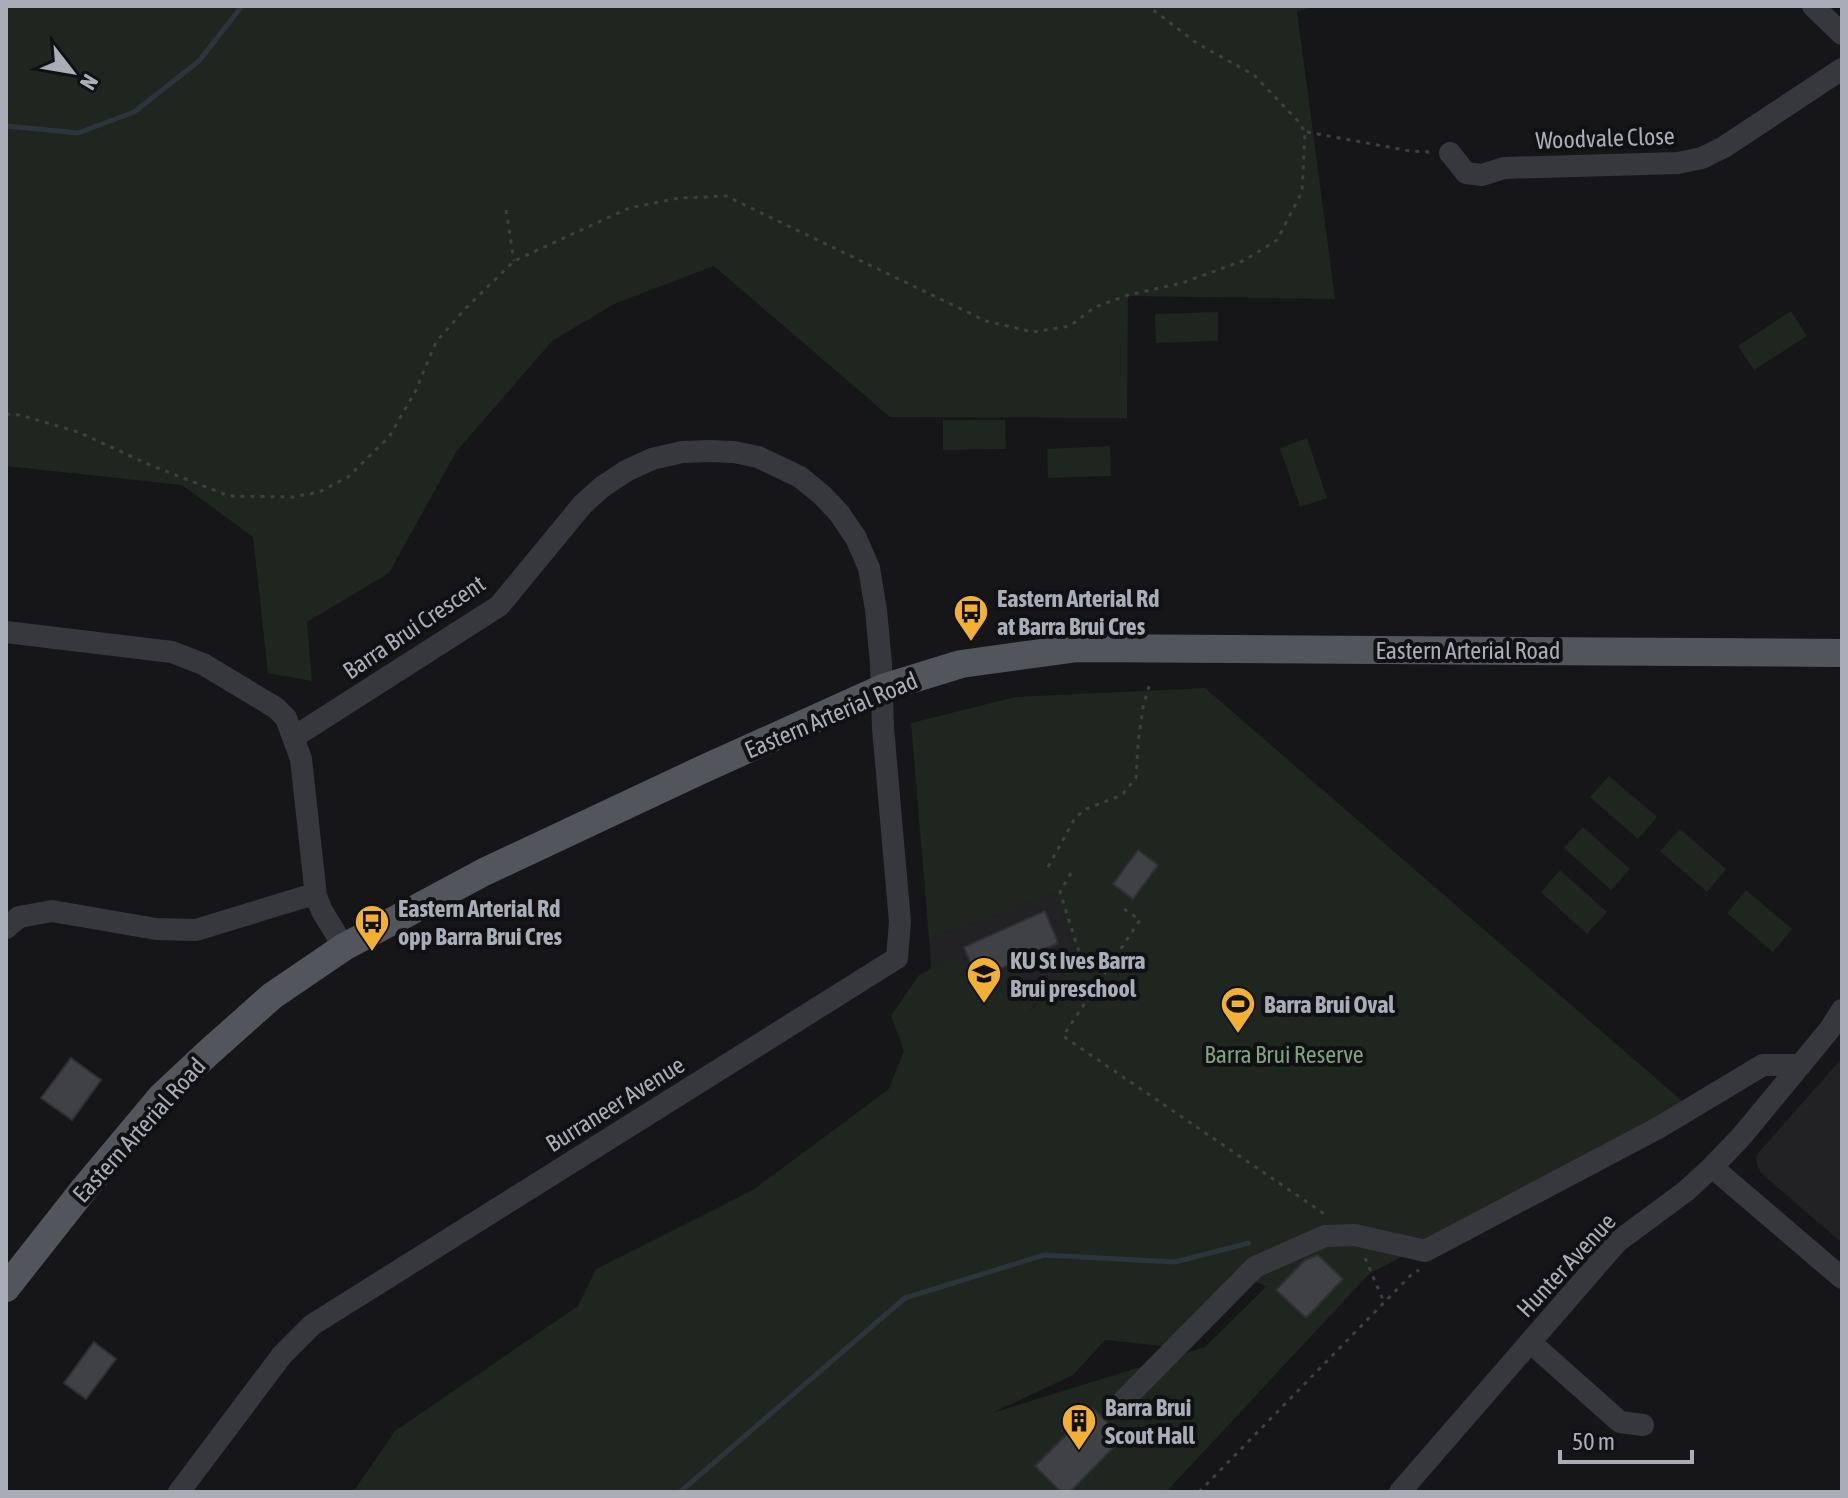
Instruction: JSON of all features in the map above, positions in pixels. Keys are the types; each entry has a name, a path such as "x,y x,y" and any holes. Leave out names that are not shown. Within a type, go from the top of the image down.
{"main road":[{"name":"Eastern Arterial Road","path":"6,1288 161,1097 272,996 344,947 484,872 883,688 961,664 1078,648 1842,653"}],"street":[{"path":"1813,6 1842,34"},
{"name":"Woodvale Close","path":"1450,153 1466,173 1482,175 1504,168 1678,163 1702,158 1724,147 1842,69"},
{"name":"Barra Brui Crescent","path":"294,737 499,606 583,504 602,487 652,459 682,452 734,452 758,457 800,477 839,513 856,538 869,568 883,688"},
{"path":"6,632 172,652 203,664 276,708 286,718 301,759 316,896 344,947"},
{"name":"Burraneer Avenue","path":"179,1492 282,1355 312,1325 897,958 900,922 883,728 883,688"},
{"path":"6,928 19,917 52,911 156,929 196,930 316,896"},
{"name":"Hunter Avenue","path":"1400,1492 1617,1242 1686,1191 1741,1137 1830,1029 1842,1010"},
{"path":"1124,1400 1255,1267 1325,1236 1355,1235 1425,1251 1658,1128 1763,1065 1801,1065"},
{"path":"1712,1167 1842,1278"},
{"path":"1530,1342 1620,1422 1643,1425"}],"path":[{"path":"6,414 20,415 78,432 229,496 293,497 319,492 348,477 389,437 415,392 436,342 514,261 629,208 679,198 726,196 986,321 1033,332 1070,326 1095,307 1128,295 1182,283 1245,260 1277,240 1302,192 1305,132 1298,121 1254,75 1198,44 1148,6"},
{"path":"1305,132 1410,151 1450,153"},
{"path":"506,210 514,261"},
{"path":"1048,867 1075,818 1086,809 1122,795 1136,778 1143,707 1150,683"},
{"path":"1071,873 1060,892 1081,958 1105,973"},
{"path":"1124,909 1140,920 1063,1036 1355,1235 1384,1302"},
{"path":"1199,1492 1412,1274 1426,1267"}],"shaded area":[{"name":"KU St Ives Barra Brui preschool","path":"1056,894 1078,958 956,1091 938,1052 929,938"},
{"path":"1842,1058 1842,1243 1761,1173 1756,1157"}],"green space":[{"path":"6,6 1320,6 1297,11 1335,299 1128,296 1127,418 890,417 714,266 614,304 552,341 456,452 389,573 307,622 312,681 268,673 253,537 182,485 6,466"},
{"path":"1791,311 1807,336 1754,370 1738,346"},
{"path":"1218,312 1218,341 1156,343 1155,314"},
{"path":"943,420 1005,420 1006,449 943,450"},
{"path":"1307,438 1327,498 1300,507 1280,448"},
{"path":"1110,446 1111,476 1048,478 1047,449"},
{"name":"Barra Brui Reserve","path":"1205,688 1689,1107 1369,1274 1166,1492 353,1492 395,1431 578,1306 596,1269 753,1190 889,1089 904,1051 891,1016 919,975 957,957 973,984 1020,972 1031,1010 1078,958 1056,894 929,938 911,723 1015,697","holes":["1232,1274 1267,1286 1205,1347 992,1413 1073,1375 1105,1340 1163,1346 1190,1323"]},
{"path":"1609,776 1657,817 1638,839 1590,797"},
{"path":"1583,827 1630,869 1611,890 1564,848"},
{"path":"1680,829 1726,869 1707,892 1660,851"},
{"path":"1560,870 1607,912 1587,934 1541,892"},
{"path":"1746,890 1792,929 1773,952 1727,913"}],"building":[{"path":"1138,850 1158,865 1133,899 1113,884"},
{"path":"1045,911 1058,943 977,979 964,947"},
{"path":"71,1058 101,1080 72,1120 41,1098"},
{"path":"1318,1255 1343,1279 1306,1318 1276,1290 1305,1260"},
{"path":"94,1342 116,1359 86,1399 64,1383"},
{"name":"Barra Brui Scout Hall","path":"1093,1408 1123,1438 1070,1492 1061,1492 1035,1466"}],"waterway":[{"path":"6,126 78,133 134,112 199,61 242,6"},
{"path":"680,1492 905,1298 1044,1255 1175,1262 1249,1243"}],"place":[{"name":"Eastern Arterial Rd at Barra Brui Cres","path":"971,643"},
{"name":"Eastern Arterial Rd opp Barra Brui Cres","path":"372,953"},
{"name":"KU St Ives Barra Brui preschool","path":"984,1005"},
{"name":"Barra Brui Oval","path":"1238,1035"},
{"name":"Barra Brui Scout Hall","path":"1079,1452"}]}
